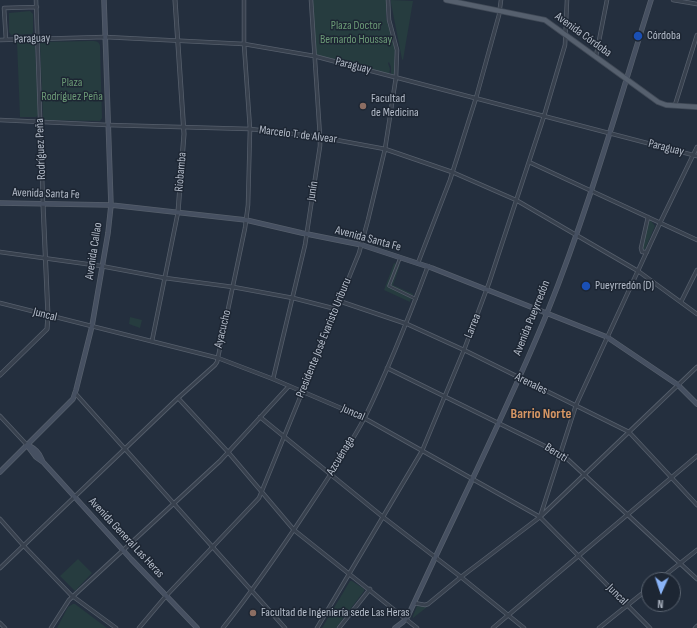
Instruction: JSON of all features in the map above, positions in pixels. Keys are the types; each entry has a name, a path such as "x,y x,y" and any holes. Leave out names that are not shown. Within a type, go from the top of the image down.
{"main road":[{"name":"Avenida Callao","path":"0,472 72,401 92,326 101,266 108,233 111,205 104,0"},
{"name":"Avenida Córdoba","path":"446,0 542,19 566,34 661,104 697,107"},
{"name":"Avenida Pueyrredón","path":"395,628 406,619 436,559 498,423 546,312 576,235 651,0"},
{"name":"Avenida Santa Fe","path":"0,203 111,205 178,212 246,220 362,245 428,266 607,337 678,385 697,404"},
{"name":"Avenida General Las Heras","path":"27,445 36,457 42,460 122,550 197,628"}],"street":[{"name":"Rodríguez Peña","path":"0,375 47,328 48,316 36,0"},
{"name":"Riobamba","path":"152,341 178,212 184,127 175,0"},
{"name":"Ayacucho","path":"0,568 125,448 215,365 218,358 233,287 248,205 250,129 244,44 244,0"},
{"name":"Junín","path":"273,379 293,298 306,234 320,137 311,0"},
{"name":"Presidente José Evaristo Uriburu","path":"139,628 166,596 213,548 262,493 362,245 385,149 396,77 396,46 389,20 388,0"},
{"path":"418,263 452,172 476,98 500,10 501,0"},
{"name":"Larrea","path":"317,628 422,451 464,350 487,290 544,116 565,45 567,0"},
{"path":"596,56 607,0"},
{"path":"672,0 697,4"},
{"path":"6,40 4,8 37,7"},
{"path":"675,106 697,36"},
{"name":"Paraguay","path":"0,40 105,37 244,44 314,56 695,156"},
{"name":"Marcelo T. de Alvear","path":"0,120 250,129 320,137 385,149 452,172 516,200 638,271 697,314"},
{"path":"540,517 559,453 576,405 660,223 695,156 697,147"},
{"path":"529,162 697,240"},
{"path":"647,252 642,252 641,248 648,217"},
{"path":"0,252 101,266 165,278 233,287 293,298 336,308"},
{"path":"400,257 389,286 416,299"},
{"name":"Azcuénaga","path":"223,628 252,591 294,530 330,475 364,418 407,324 428,266"},
{"path":"681,302 697,270"},
{"name":"Arenales","path":"339,301 407,324 464,350 629,432 697,505"},
{"name":"Juncal","path":"0,303 218,358 273,379 364,418 540,517 650,628"},
{"path":"414,603 425,605 428,604 540,517 697,366"},
{"name":"Beruti","path":"387,368 559,453 697,579"},
{"path":"51,628 69,600 228,452 289,386"},
{"path":"75,393 285,628"},
{"path":"178,398 228,452 294,530 417,628"},
{"path":"0,416 27,445"},
{"path":"260,417 330,475 524,628"},
{"path":"493,628 697,456"},
{"path":"545,499 547,505 552,505"},
{"path":"0,519 73,597 116,628"},
{"path":"669,572 697,550"},
{"path":"339,628 370,590"},
{"path":"599,628 641,594"},
{"path":"0,623 5,628"}],"green space":[{"name":"Plaza Doctor Bernardo Houssay","path":"313,0 386,0 386,18 395,48 394,74 391,74 389,62 389,74 317,55 315,51"},
{"path":"391,0 413,1 403,60 402,59"},
{"path":"30,11 33,14 32,34 11,35 9,32 9,13"},
{"path":"33,41 35,44 38,115 36,117 20,117 17,42"},
{"name":"Plaza Rodríguez Peña","path":"94,41 100,46 102,118 100,121 45,120 43,117 40,44 43,42"},
{"path":"648,221 651,221 655,226 645,249 643,250 642,249"},
{"path":"394,263 400,265 393,285 413,294 410,302 384,290"},
{"path":"130,317 142,320 140,328 129,324"},
{"path":"78,559 92,573 75,591 60,576"},
{"path":"350,581 364,589 364,591 336,628 322,628"},
{"path":"73,604 107,628 57,628 68,607"},
{"path":"417,606 427,607 413,618 413,616"}],"place":[{"name":"Córdoba","path":"638,36"},
{"name":"Facultad de Medicina","path":"363,106"},
{"name":"Pueyrredón (D)","path":"586,286"},
{"name":"Facultad de Ingeniería sede Las Heras","path":"253,613"}],"district":[{"name":"Barrio Norte","path":"541,414"}]}
